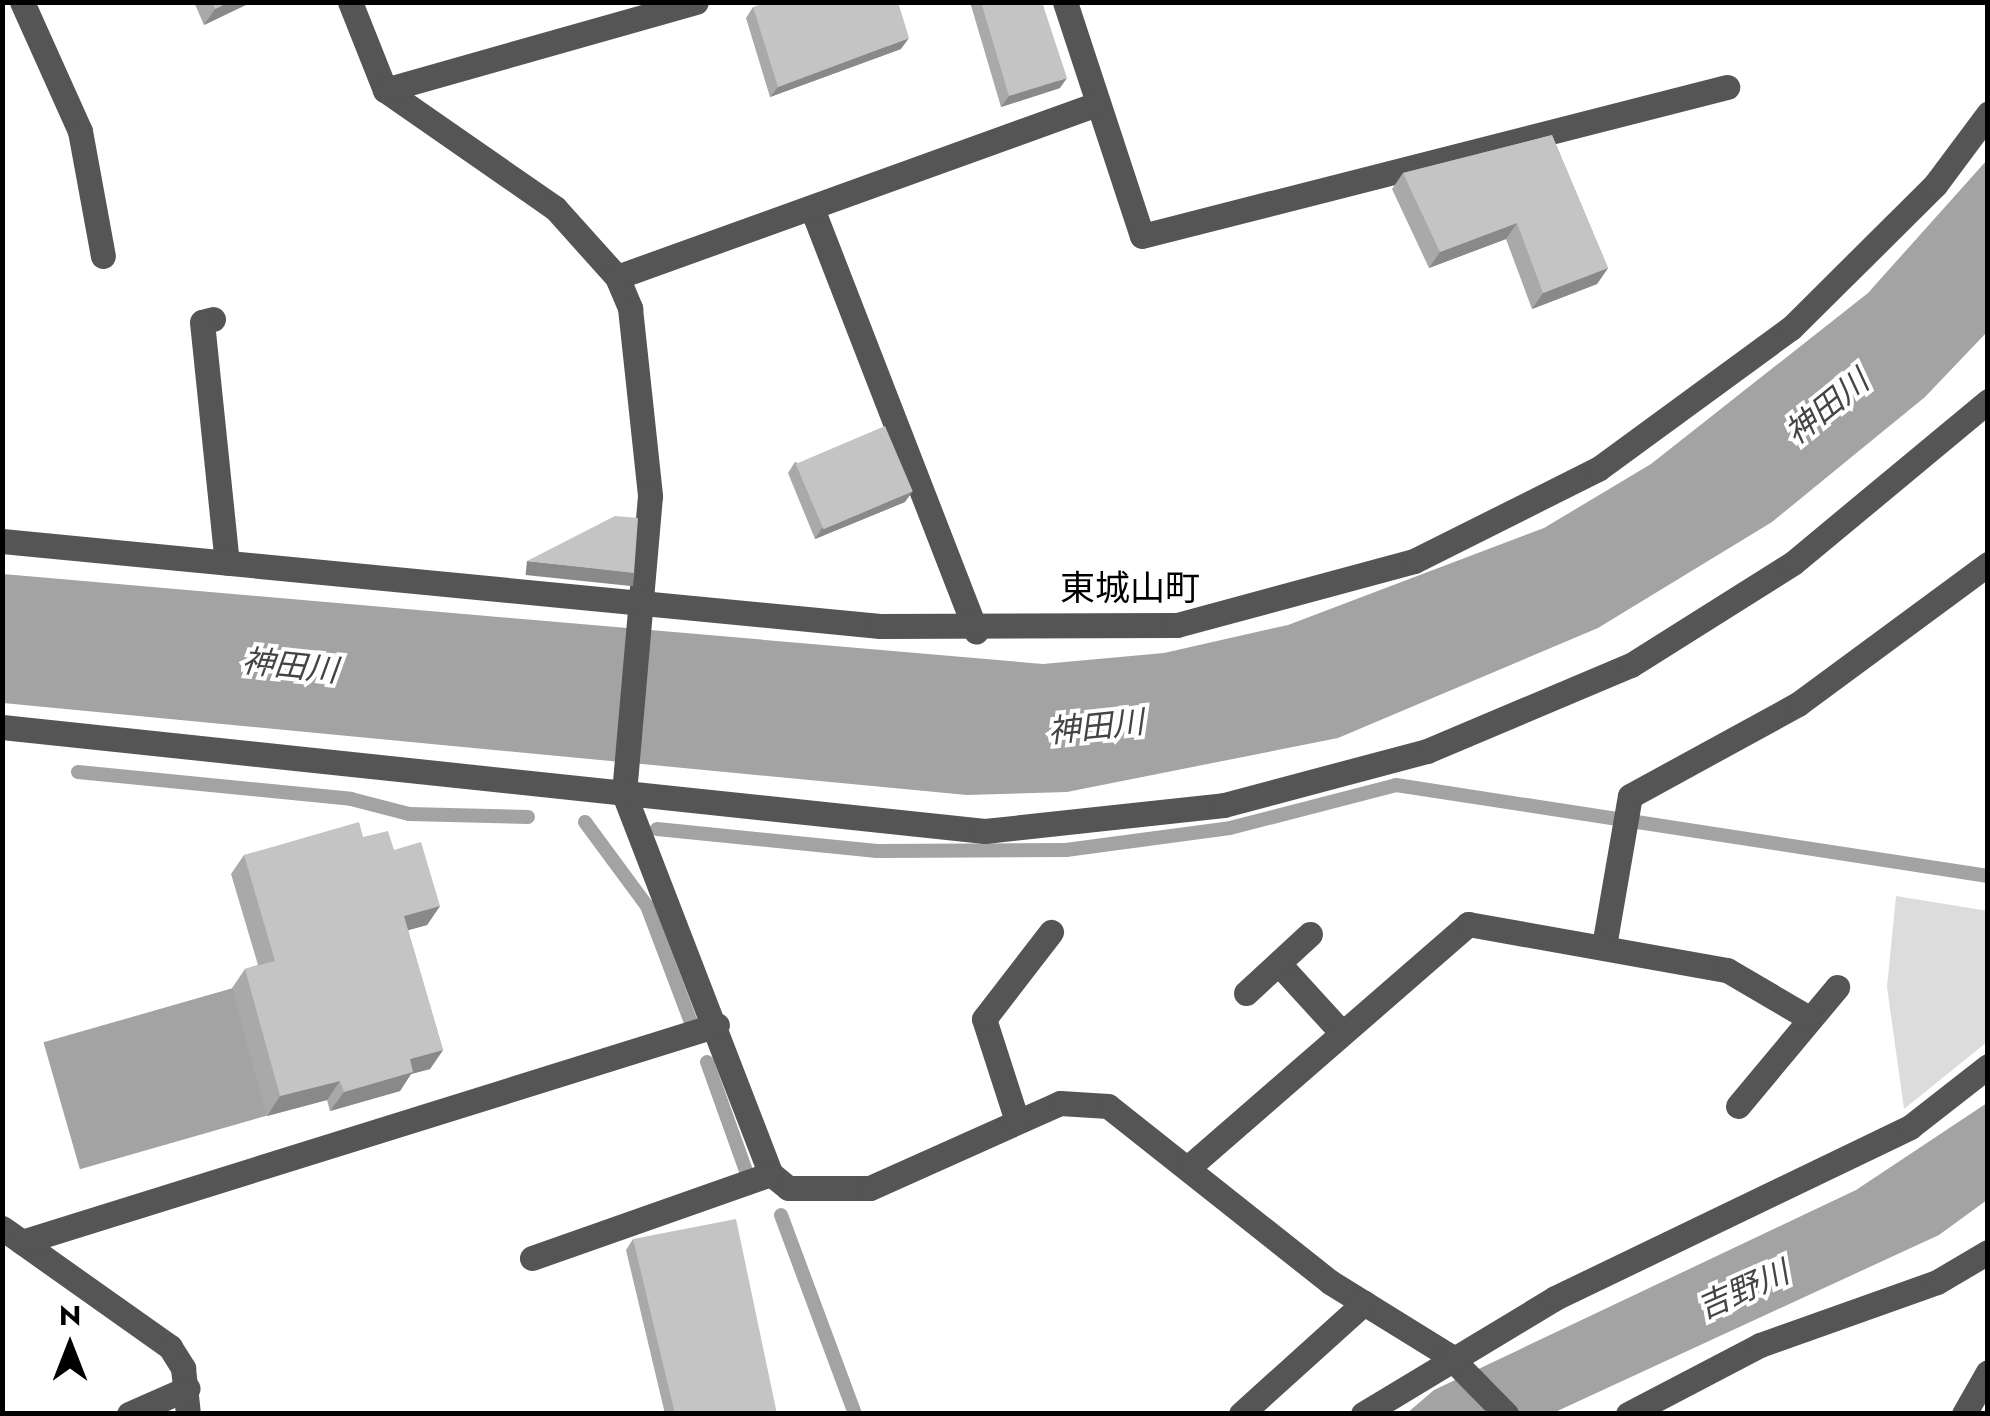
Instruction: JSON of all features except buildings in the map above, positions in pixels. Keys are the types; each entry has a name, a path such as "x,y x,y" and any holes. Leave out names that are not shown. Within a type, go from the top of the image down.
{"street":[{"path":"22,2 80,131 103,256"},
{"path":"350,2 385,90 556,208 617,277 643,389 650,496 624,784 771,1174 788,1188 870,1188 1017,1121 1076,1100 1108,1106 1190,1166 1225,1204 1364,1303 1454,1360 1506,1414"},
{"path":"385,90 696,2"},
{"path":"1065,2 1142,236 1728,87"},
{"path":"617,277 813,210 1098,104"},
{"path":"2,541 227,562 641,612 976,631 1177,625 1414,561 1598,469 1791,328 1936,185 1988,114"},
{"path":"813,210 976,631"},
{"path":"213,318 202,322 227,562"},
{"path":"2,726 624,784 985,831 1098,823 1292,791 1427,752 1631,665 1793,562 1988,402"},
{"path":"1604,946 1621,820 1652,781 1798,704 1988,564"},
{"path":"1190,1166 1468,924 1728,970 1807,1016"},
{"path":"1017,1121 984,1019 1051,932"},
{"path":"1246,993 1310,934"},
{"path":"1279,964 1342,1033"},
{"path":"1738,1106 1807,1016 1837,987"},
{"path":"12,1235 717,1025"},
{"path":"1363,1414 1454,1360 1910,1127 1988,1066"},
{"path":"532,1258 771,1174"},
{"path":"12,1235 170,1346 188,1401 129,1414"},
{"path":"1628,1414 1760,1345 1937,1282 1988,1252"},
{"path":"1241,1414 1364,1303"},
{"path":"1964,1414 1988,1372"}],"shaded area":[{"path":"1896,896 1988,911 1987,1042 1904,1109 1887,987"}],"water":[{"name":"神田川","path":"1987,160 1987,332 1925,397 1772,522 1598,628 1338,738 1067,792 967,795 3,703 3,574 1043,664 1164,653 1288,625 1544,528 1651,464 1868,293"},
{"path":"254,982 290,1109 80,1169 43,1042"},
{"name":"吉野川","path":"1987,1103 1987,1200 1939,1235 1553,1413 1406,1414 1434,1390 1856,1190"}],"waterway":[{"path":"78,772 351,799 409,814 528,817"},
{"path":"657,829 877,851 1066,850 1230,828 1396,785 1988,876"},
{"path":"585,822 647,906 693,1028"},
{"path":"707,1062 746,1171"},
{"path":"781,1215 855,1414"}],"district":[{"name":"東城山町","path":"1130,588"}]}
